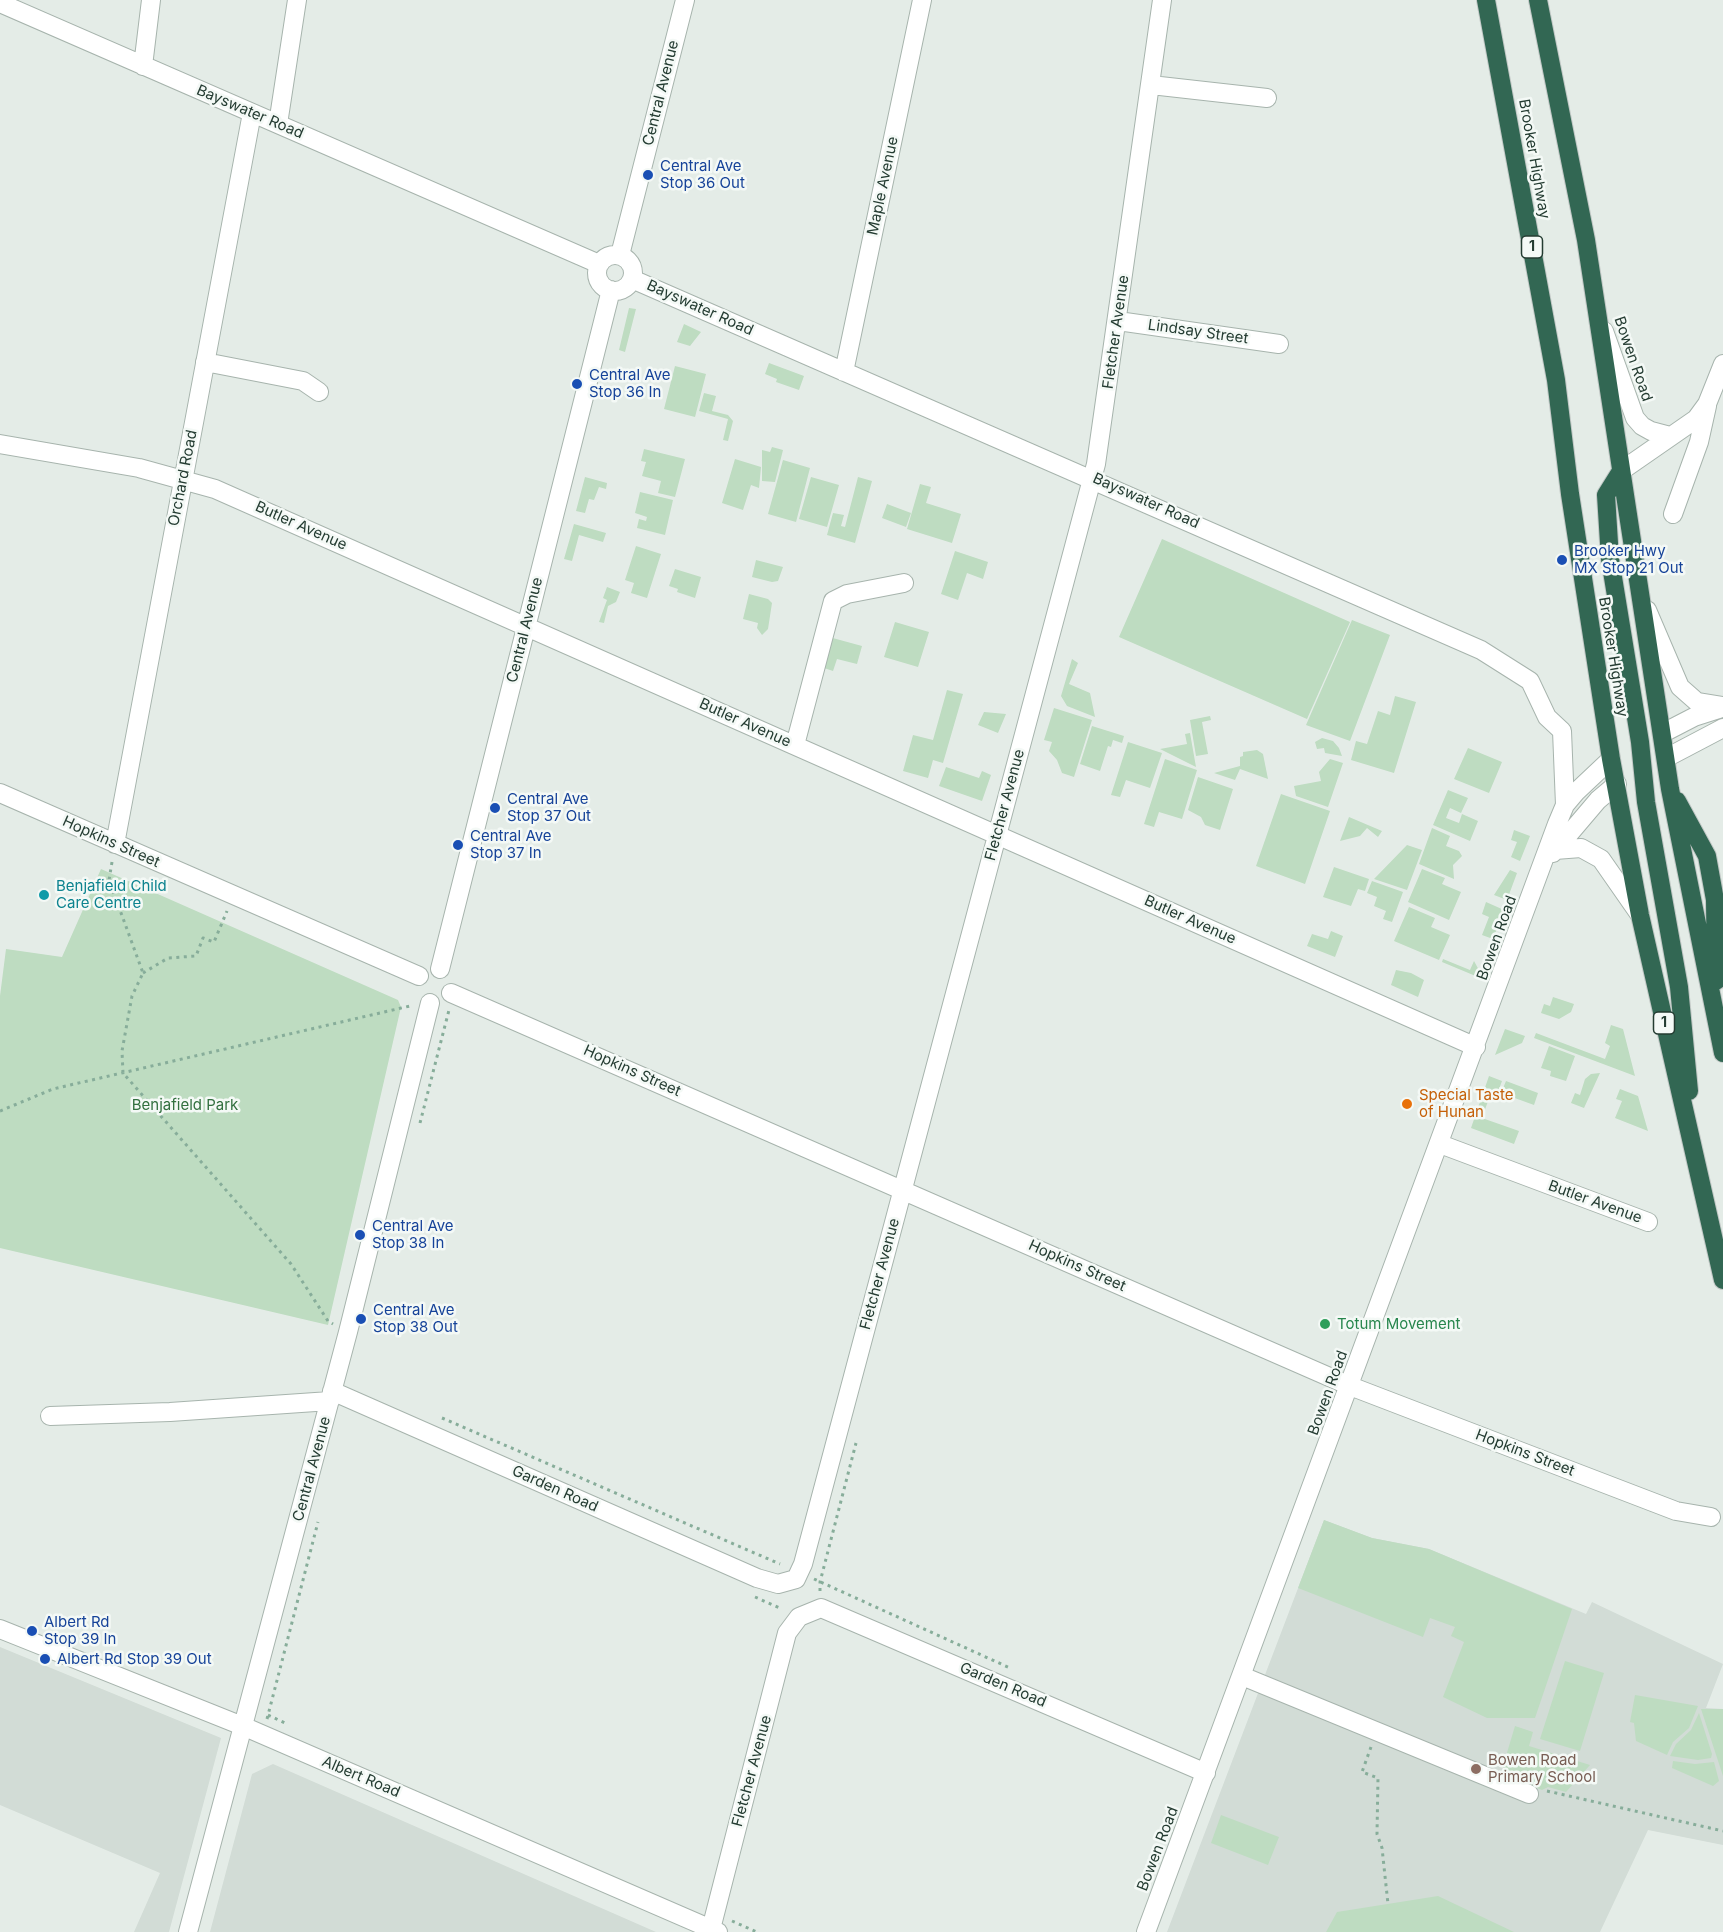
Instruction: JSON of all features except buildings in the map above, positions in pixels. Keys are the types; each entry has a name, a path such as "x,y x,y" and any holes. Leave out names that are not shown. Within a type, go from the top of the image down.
{"highway":[{"name":"Brooker Highway","path":"1486,0 1556,380 1570,494 1611,759 1640,915 1723,1280"},
{"path":"1538,0 1586,240 1636,580 1663,733 1670,789 1707,856 1715,900 1716,1022 1723,1053"},
{"path":"1621,471 1607,490 1610,559 1679,987 1694,1153"},
{"name":"Bowen Road","path":"1611,759 1640,742 1663,733"},
{"path":"1617,784 1666,758"}],"street":[{"path":"143,66 151,0"},
{"path":"278,124 297,0"},
{"name":"Central Avenue","path":"620,255 684,0"},
{"name":"Maple Avenue","path":"844,372 922,0"},
{"name":"Fletcher Avenue","path":"799,1573 1096,464 1162,0"},
{"name":"Bayswater Road","path":"0,3 599,264"},
{"path":"1151,86 1267,98"},
{"name":"Orchard Road","path":"116,844 182,478 252,113"},
{"path":"620,255 632,267 632,279 621,290 611,290 598,280 599,264 608,256 620,255"},
{"name":"Bayswater Road","path":"632,279 1045,460 1092,477 1481,650 1513,668 1533,685 1547,717 1562,731 1565,805"},
{"name":"Central Avenue","path":"440,969 611,290"},
{"name":"Bowen Road","path":"1596,307 1635,418 1642,426 1670,436"},
{"name":"Lindsay Street","path":"1118,321 1279,344"},
{"path":"204,362 303,381 319,392"},
{"path":"1673,514 1699,442 1707,404 1723,364"},
{"path":"1621,471 1696,419 1707,404"},
{"name":"Butler Avenue","path":"0,444 182,478 226,493 1476,1047"},
{"path":"1636,580 1660,644 1680,687 1696,702 1723,707"},
{"path":"795,745 833,601 847,594 904,584"},
{"path":"1663,733 1702,714 1723,707"},
{"path":"1666,758 1723,728"},
{"name":"Bowen Road","path":"1146,1932 1565,805 1587,780 1611,759"},
{"name":"Bowen Road","path":"1543,867 1598,800 1617,784"},
{"name":"Hopkins Street","path":"0,793 419,976"},
{"path":"1555,850 1581,848 1601,859 1640,915"},
{"path":"429,969 440,969 451,979 451,993 445,1001 425,1000 417,987 419,976 429,969"},
{"name":"Hopkins Street","path":"451,993 1350,1386 1676,1511 1712,1517"},
{"name":"Central Avenue","path":"188,1932 245,1727 348,1332 425,1000"},
{"name":"Butler Avenue","path":"1440,1144 1648,1222"},
{"name":"Garden Road","path":"50,1416 171,1412 331,1396 747,1574 778,1584 796,1579 799,1573"},
{"name":"Garden Road","path":"799,1617 822,1608 1206,1773"},
{"name":"Fletcher Avenue","path":"715,1925 788,1633 799,1617"},
{"name":"Albert Road","path":"0,1629 245,1727 715,1925"},
{"path":"1242,1676 1529,1794"}],"path":[{"path":"116,844 110,880 143,973"},
{"path":"233,895 214,942 203,938 196,956 168,958 143,973 132,996 122,1051 123,1072 291,1264 328,1321 348,1332"},
{"path":"0,1111 53,1089 407,1008 425,1000"},
{"path":"440,1417 799,1573 1017,1671"},
{"path":"263,1735 318,1520"},
{"path":"1377,1731 1362,1772 1378,1778 1377,1834 1382,1848 1388,1904"},
{"path":"1529,1794 1551,1791 1723,1831"},
{"path":"715,1925 757,1932"}],"shaded area":[{"name":"Bowen Road Primary School","path":"1324,1520 1372,1538 1429,1549 1586,1614 1592,1602 1723,1664 1706,1708 1723,1709 1723,1845 1648,1830 1600,1932 1167,1932"},
{"path":"0,1647 221,1738 169,1932 134,1932 160,1873 0,1805"},
{"path":"273,1764 656,1932 210,1932 252,1774"}],"green space":[{"path":"629,308 636,309 625,352 619,350"},
{"path":"684,324 701,332 690,346 677,342"},
{"path":"769,363 804,376 799,390 776,382 777,379 765,374"},
{"path":"675,366 706,374 695,417 664,409"},
{"path":"704,393 716,396 712,411 728,415 733,421 728,441 723,440 728,419 699,411"},
{"path":"772,447 783,450 775,482 762,481 762,450 770,452"},
{"path":"644,449 685,459 675,497 658,493 661,481 642,476 646,462 641,461"},
{"path":"735,459 761,467 759,488 751,485 743,510 722,503"},
{"path":"783,460 810,468 796,522 768,514"},
{"path":"585,477 607,483 606,489 599,487 594,500 589,499 585,513 576,511"},
{"path":"811,477 839,485 827,527 799,519"},
{"path":"858,477 872,481 855,543 827,535 833,513 844,515 841,526 845,527"},
{"path":"920,484 931,487 926,503 961,514 952,543 907,529"},
{"path":"640,492 673,500 665,535 637,528 639,519 646,521 647,517 635,513"},
{"path":"887,504 911,513 906,527 882,518"},
{"path":"574,524 606,533 603,542 579,535 572,561 564,559"},
{"path":"1162,539 1350,622 1307,719 1119,637"},
{"path":"636,546 661,554 647,598 631,593 634,583 625,580"},
{"path":"955,551 988,562 983,579 967,573 958,600 941,594"},
{"path":"756,560 783,567 778,581 772,582 752,577"},
{"path":"675,569 701,577 695,598 677,592 678,589 669,586"},
{"path":"607,587 620,592 616,602 608,606 604,623 599,622 607,600 603,598"},
{"path":"749,594 768,599 772,603 768,629 762,635 757,628 758,623 743,619"},
{"path":"1352,620 1390,635 1350,741 1306,725"},
{"path":"895,622 929,632 918,667 884,657"},
{"path":"829,637 862,646 857,664 837,659 833,671 821,667"},
{"path":"1072,659 1078,663 1069,684 1090,693 1095,717 1067,706 1061,696"},
{"path":"947,690 963,694 943,763 933,760 928,778 903,771 913,735 933,740"},
{"path":"1395,696 1416,702 1394,773 1351,760 1356,741 1367,744 1378,711 1390,715"},
{"path":"1054,708 1092,720 1074,777 1062,773 1057,760 1049,751 1052,742 1044,740"},
{"path":"984,712 1006,714 998,733 978,725"},
{"path":"1210,716 1211,720 1202,722 1208,754 1196,756 1190,720"},
{"path":"1092,726 1124,736 1122,743 1113,740 1111,747 1108,746 1100,771 1080,764"},
{"path":"1190,733 1196,767 1160,749 1187,744 1185,734"},
{"path":"1322,738 1333,741 1342,756 1325,753 1324,748 1317,749 1315,742"},
{"path":"1128,742 1162,753 1150,788 1126,780 1120,797 1111,795"},
{"path":"1468,748 1502,762 1489,793 1454,779"},
{"path":"1257,750 1263,754 1268,779 1240,769 1235,780 1214,773 1240,766 1240,757 1243,756 1243,752"},
{"path":"1165,759 1197,770 1182,819 1159,812 1154,827 1144,824"},
{"path":"1330,759 1343,763 1328,807 1296,796 1294,786 1321,781 1319,772"},
{"path":"946,767 979,778 982,771 991,775 982,801 939,786"},
{"path":"1198,777 1233,789 1220,830 1205,825 1201,817 1188,810"},
{"path":"1448,790 1468,798 1461,813 1450,808 1446,818 1459,823 1462,814 1478,821 1470,841 1433,825"},
{"path":"1281,794 1330,811 1305,884 1256,866"},
{"path":"1349,817 1382,831 1378,837 1367,828 1360,836 1340,841"},
{"path":"1432,828 1450,836 1446,846 1459,851 1462,856 1453,865 1454,879 1419,864"},
{"path":"1514,830 1530,836 1520,861 1511,857 1517,842 1511,840"},
{"path":"1407,845 1422,850 1407,890 1374,879"},
{"path":"1334,867 1369,879 1365,891 1358,889 1351,906 1323,897"},
{"name":"Benjafield Park","path":"101,869 398,1000 401,1007 328,1325 0,1248 0,996 6,949 62,957"},
{"path":"1422,869 1445,878 1442,884 1461,892 1449,920 1408,902"},
{"path":"1510,870 1517,873 1507,900 1494,895"},
{"path":"1372,881 1403,892 1392,922 1383,919 1386,911 1374,906 1377,897 1367,893"},
{"path":"1486,902 1504,910 1493,939 1482,935 1489,917 1482,914"},
{"path":"1409,907 1435,918 1431,927 1450,935 1439,960 1394,941"},
{"path":"1331,931 1343,936 1335,957 1307,946 1312,934 1328,939"},
{"path":"1443,959 1470,970 1474,961 1480,972 1478,977 1442,962"},
{"path":"1396,970 1411,973 1424,980 1418,997 1391,985"},
{"path":"1553,997 1574,1004 1571,1012 1559,1019 1541,1013 1544,1004 1550,1006"},
{"path":"1611,1025 1623,1029 1635,1076 1534,1038 1536,1033 1605,1059 1610,1046 1605,1043"},
{"path":"1505,1029 1525,1036 1522,1043 1495,1055"},
{"path":"1549,1046 1575,1056 1566,1081 1550,1076 1551,1071 1541,1068"},
{"path":"1600,1073 1584,1108 1571,1103 1575,1093 1580,1095 1585,1079 1591,1074"},
{"path":"1489,1076 1502,1081 1498,1092 1492,1090 1482,1118 1519,1131 1514,1144 1471,1128"},
{"path":"1506,1081 1538,1093 1534,1105 1501,1093"},
{"path":"1620,1089 1638,1096 1648,1131 1615,1118 1622,1101 1616,1099"},
{"path":"1324,1520 1372,1538 1429,1549 1572,1609 1535,1718 1487,1718 1443,1697 1464,1642 1451,1636 1455,1627 1430,1618 1423,1637 1298,1588"},
{"path":"1565,1661 1604,1673 1580,1751 1540,1739"},
{"path":"1635,1695 1698,1706 1689,1728 1673,1742 1667,1755 1636,1741 1634,1723 1630,1722"},
{"path":"1701,1709 1723,1709 1723,1776"},
{"path":"1699,1713 1712,1754 1711,1758 1698,1760 1670,1756 1676,1744 1691,1730"},
{"path":"1515,1726 1533,1732 1529,1746 1590,1765 1566,1792 1548,1787 1542,1790 1505,1775 1503,1766"},
{"path":"1673,1761 1695,1764 1714,1762 1719,1781 1713,1786 1672,1768"},
{"path":"1221,1815 1279,1837 1268,1865 1211,1843"},
{"path":"1438,1896 1514,1932 1326,1932 1337,1912"}],"place":[{"name":"Central Ave Stop 36 Out","path":"648,175"},
{"name":"Central Ave Stop 36 In","path":"577,384"},
{"name":"Brooker Hwy MX Stop 21 Out","path":"1562,560"},
{"name":"Central Ave Stop 37 Out","path":"495,808"},
{"name":"Central Ave Stop 37 In","path":"458,845"},
{"name":"Benjafield Child Care Centre","path":"44,895"},
{"name":"Special Taste of Hunan","path":"1407,1104"},
{"name":"Central Ave Stop 38 In","path":"360,1235"},
{"name":"Central Ave Stop 38 Out","path":"361,1319"},
{"name":"Totum Movement","path":"1325,1324"},
{"name":"Albert Rd Stop 39 In","path":"32,1631"},
{"name":"Albert Rd Stop 39 Out","path":"45,1659"},
{"name":"Bowen Road Primary School","path":"1476,1769"}]}
